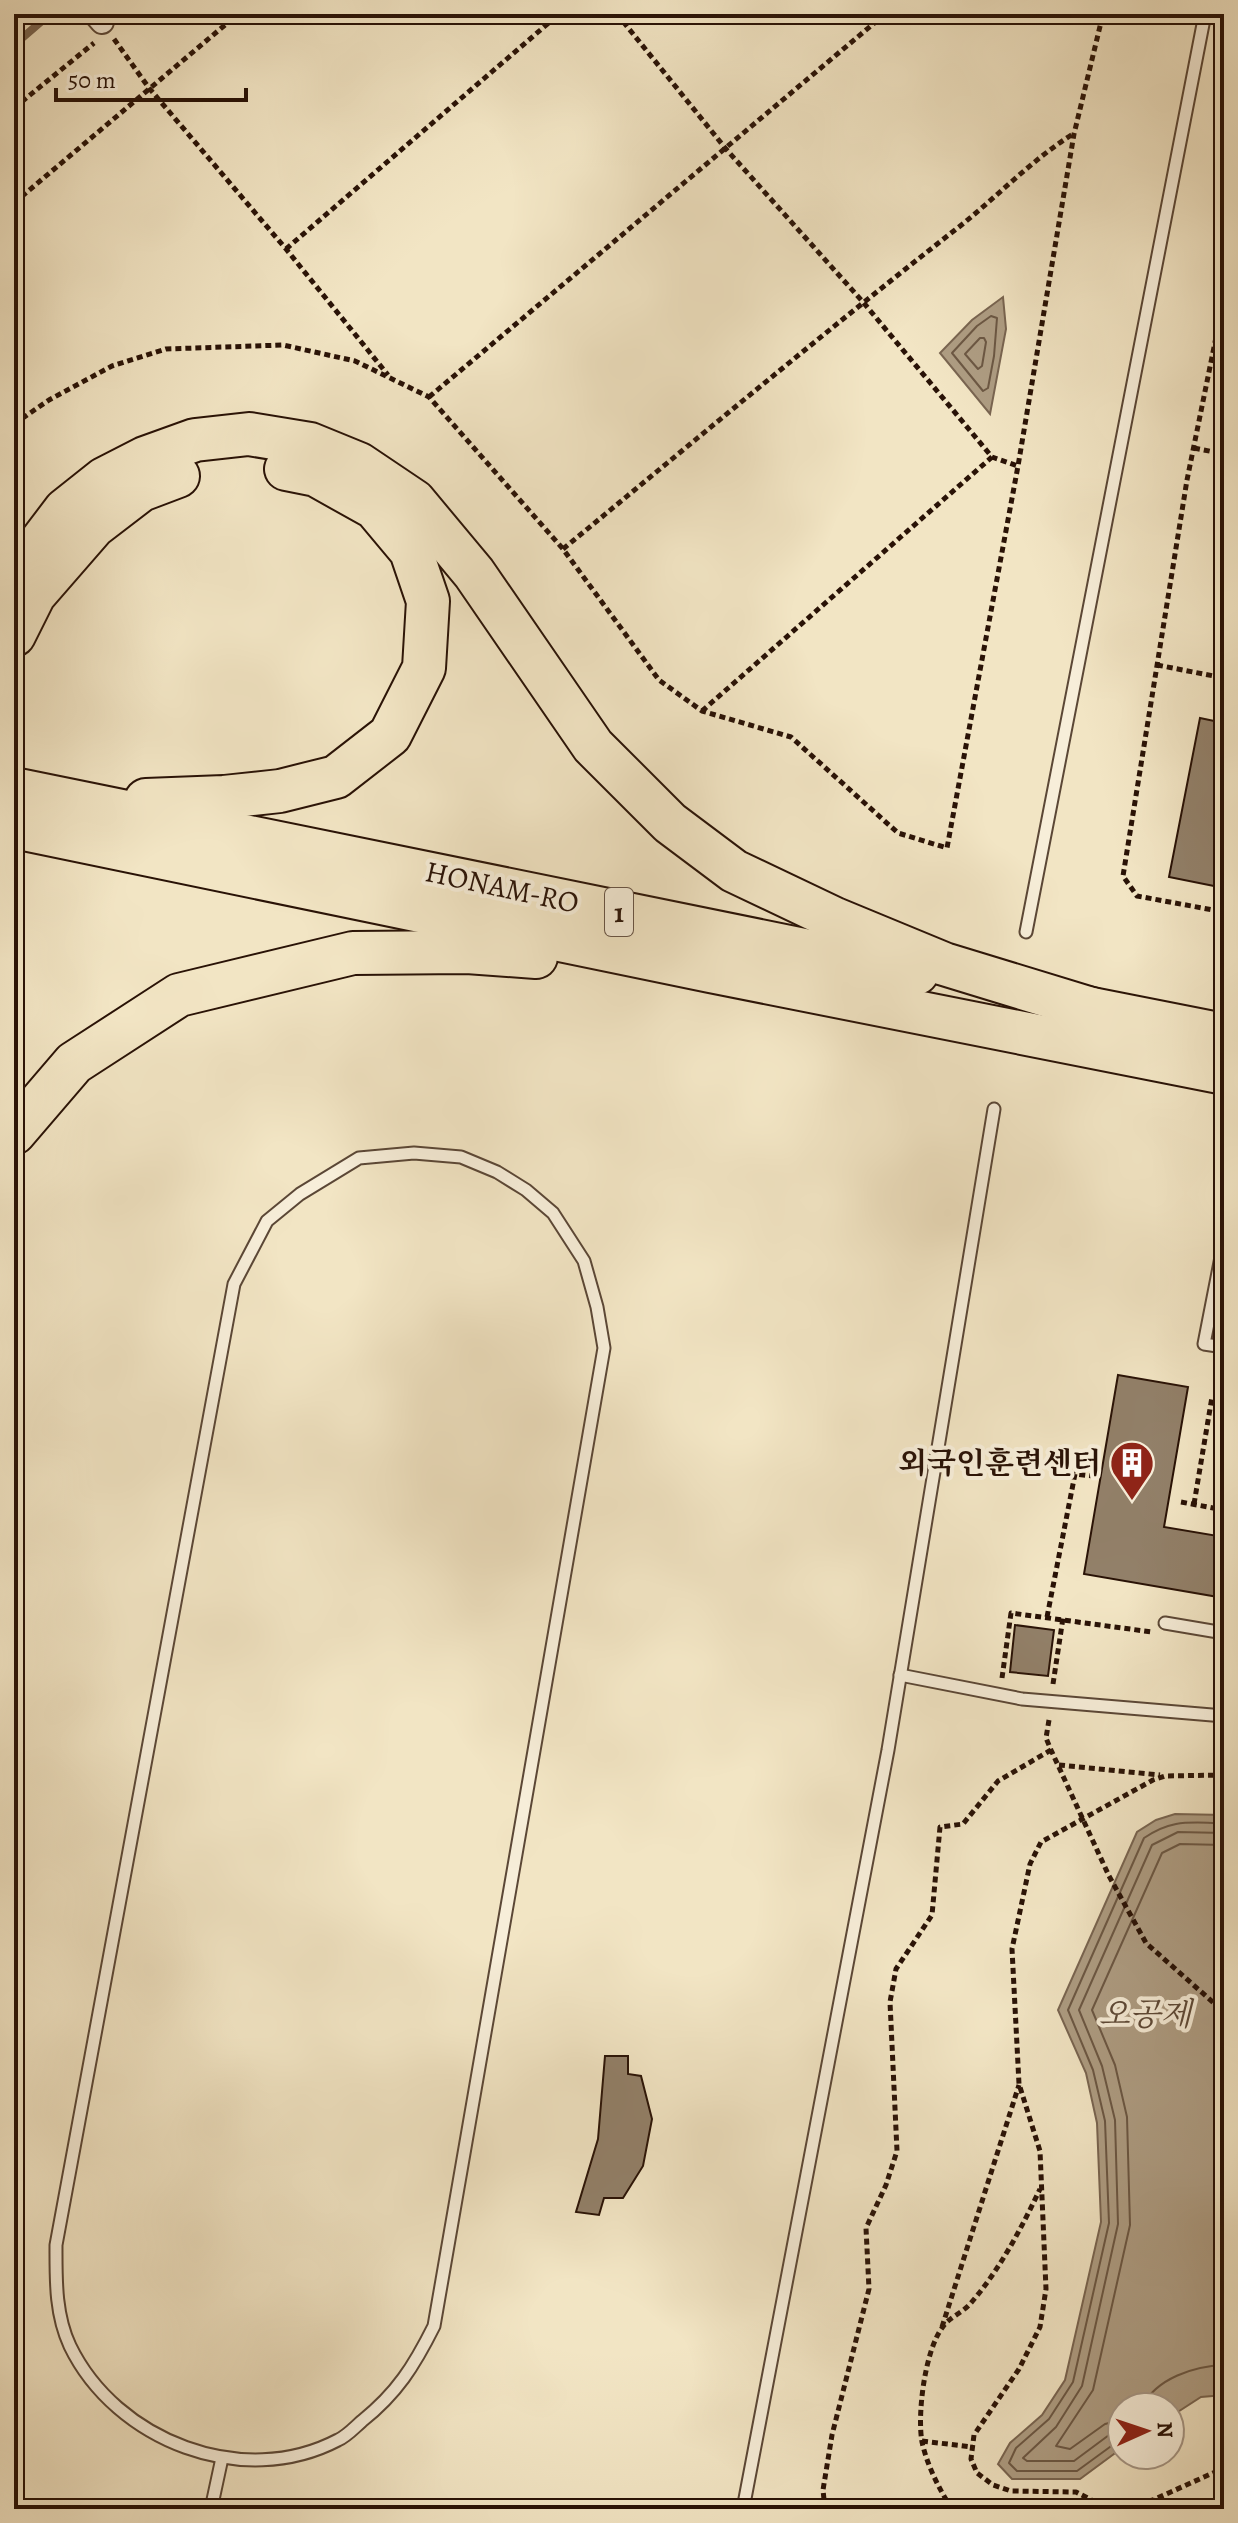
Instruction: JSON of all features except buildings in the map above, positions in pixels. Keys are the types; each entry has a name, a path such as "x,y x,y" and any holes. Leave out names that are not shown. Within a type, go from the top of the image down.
{"highway":[{"path":"14,577 65,510 104,479 145,458 195,440 249,434 310,444 359,464 414,501 474,573 593,746 670,823 734,871 835,919 944,964 1098,1011"},
{"path":"14,635 34,595 94,526 141,490 200,467 254,463 316,475 375,508 411,551 428,601 424,668 390,735 336,777 280,791 198,799 20,802"},
{"name":"HONAM-RO","path":"20,802 1224,1035"},
{"name":"HONAM-RO","path":"20,802 710,971 1224,1073"},
{"path":"14,1133 74,1063 179,995 353,953 467,952 710,971"}],"lane":[{"path":"1026,932 1205,14"},
{"path":"743,2509 885,1766 994,1109"},
{"path":"414,1153 461,1157 497,1172 526,1190 553,1213 584,1261 604,1348 434,2326 414,2366 385,2402 340,2440 299,2455 260,2461 222,2458 152,2434 121,2412 93,2383 69,2345 56,2297 56,2245 234,1284 267,1221 300,1194 359,1158 414,1153"},
{"path":"1224,1257 1221,1257 1204,1344 1224,1347"},
{"path":"1165,1629 1224,1633"},
{"path":"900,1675 1022,1699 1224,1716"},
{"path":"211,2509 222,2458"}],"path":[{"path":"14,203 238,14"},
{"path":"286,249 559,14"},
{"path":"617,14 726,149 863,302 992,457 1018,466"},
{"path":"429,397 885,14"},
{"path":"14,424 49,400 112,366 166,349 283,345 355,361 429,397 563,549 659,680 702,711 791,737 898,833 947,848 1018,466 1074,134 1103,14"},
{"path":"14,108 102,22 149,88 391,379"},
{"path":"563,549 1052,148 1074,134"},
{"path":"1224,298 1194,448 1123,876 1137,896 1224,912"},
{"path":"1194,448 1224,454"},
{"path":"702,711 992,457"},
{"path":"1157,665 1224,678"},
{"path":"1194,1504 1212,1397 1224,1399"},
{"path":"1047,1617 1075,1474 1101,1477"},
{"path":"1181,1502 1224,1510"},
{"path":"1002,1678 1011,1613 1165,1629"},
{"path":"1053,1684 1063,1618"},
{"path":"1049,1720 1046,1738 1051,1750 1109,1876 1146,1943 1224,2012"},
{"path":"825,2509 823,2490 832,2435 869,2289 866,2228 897,2151 890,2002 896,1969 932,1915 940,1827 963,1824 998,1781 1051,1750"},
{"path":"1058,1765 1165,1776 1224,1775"},
{"path":"1165,1776 1041,1842 1030,1864 1012,1949 1019,2084 1040,2151 1046,2289 1040,2327 1019,2369 974,2435 971,2459 977,2473 993,2485 1011,2491 1076,2492 1105,2507 1153,2500 1224,2468"},
{"path":"952,2509 938,2486 922,2441 923,2386 929,2359 942,2327 1019,2084"},
{"path":"942,2327 968,2306 999,2265 1042,2187"},
{"path":"922,2441 972,2447"},
{"path":"1153,2500 1170,2509"}],"water":[{"path":"1003,297 1006,329 990,414 940,353 972,320"},
{"name":"오공제","path":"1175,1814 1224,1815 1224,2395 1201,2397 1186,2407 1186,2391 1106,2391 1106,2460 1080,2479 1012,2479 998,2464 1010,2443 1042,2415 1065,2380 1101,2222 1097,2123 1086,2073 1058,2010 1137,1832 1156,1820"}],"waterway":[{"path":"14,45 50,14"}],"place":[{"name":"외국인훈련센터","path":"1132,1502"}]}
